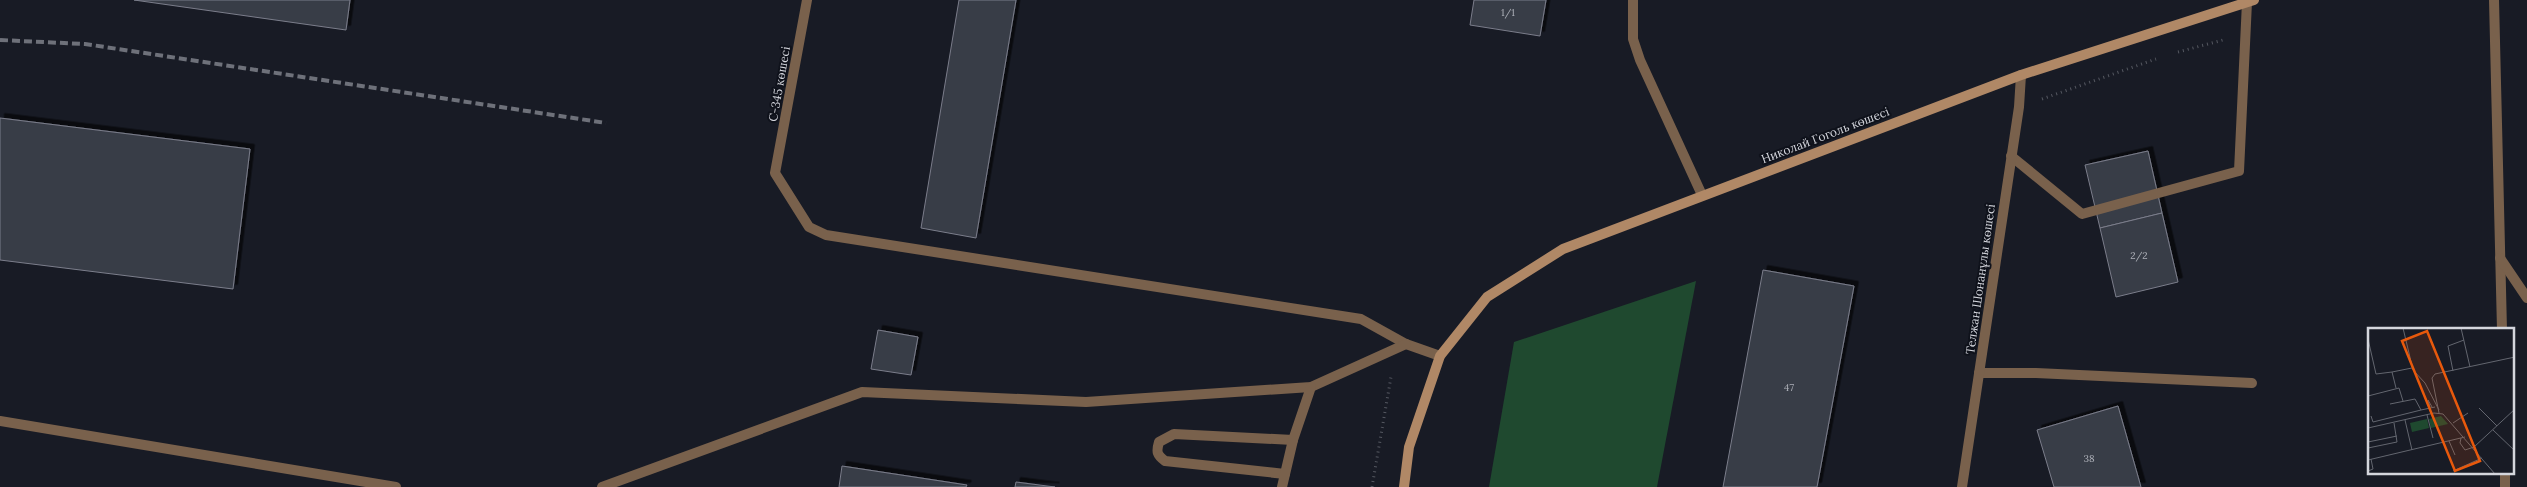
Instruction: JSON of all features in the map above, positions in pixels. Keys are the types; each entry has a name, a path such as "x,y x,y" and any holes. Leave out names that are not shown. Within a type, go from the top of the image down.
{"main road":[{"name":"Николай Гоголь көшесі","path":"1440,356 1487,298 1563,250 1702,195 2021,75 2249,1"},
{"path":"1404,487 1409,447 1440,356"}],"street":[{"name":"С-345 көшесі","path":"807,0 775,172 809,227 826,235 1361,319 1406,344"},
{"path":"1633,0 1633,39 1640,60 1702,195"},
{"path":"2494,0 2502,328"},
{"path":"2012,156 2082,214 2239,171 2249,1"},
{"name":"Телжан Шонанұлы көшесі","path":"1962,487 2012,156 2021,75"},
{"path":"2500,258 2527,298"},
{"path":"602,487 862,392 1086,402 1311,386 1406,344 1440,356"},
{"path":"1979,373 2036,373 2252,383"},
{"path":"1282,487 1293,440 1311,386"},
{"path":"0,421 396,487"},
{"path":"1285,474 1165,461 1158,456 1156,450 1159,442 1174,434 1293,440"},
{"path":"2505,474 2506,487"}],"path":[{"path":"2173,53 2246,34"},
{"path":"1372,487 1391,376 1406,344"}],"green space":[{"path":"1696,281 1657,487 1489,487 1514,342"}],"building":[{"path":"134,0 350,0 346,30"},
{"path":"959,0 1016,0 976,238 921,228"},
{"path":"1474,0 1546,0 1540,36 1470,25"},
{"path":"0,118 250,149 233,289 0,260"},
{"path":"2148,151 2162,213 2100,228 2085,165"},
{"path":"2162,213 2178,282 2116,297 2100,228"},
{"path":"1763,270 1854,286 1817,487 1723,487"},
{"path":"878,330 918,337 911,375 871,369"},
{"path":"2118,406 2141,487 2054,487 2037,430"},
{"path":"842,466 967,485 966,487 839,487"},
{"path":"1016,482 1055,487 1015,487"}],"railway":[{"path":"0,40 85,44 606,123"}]}
